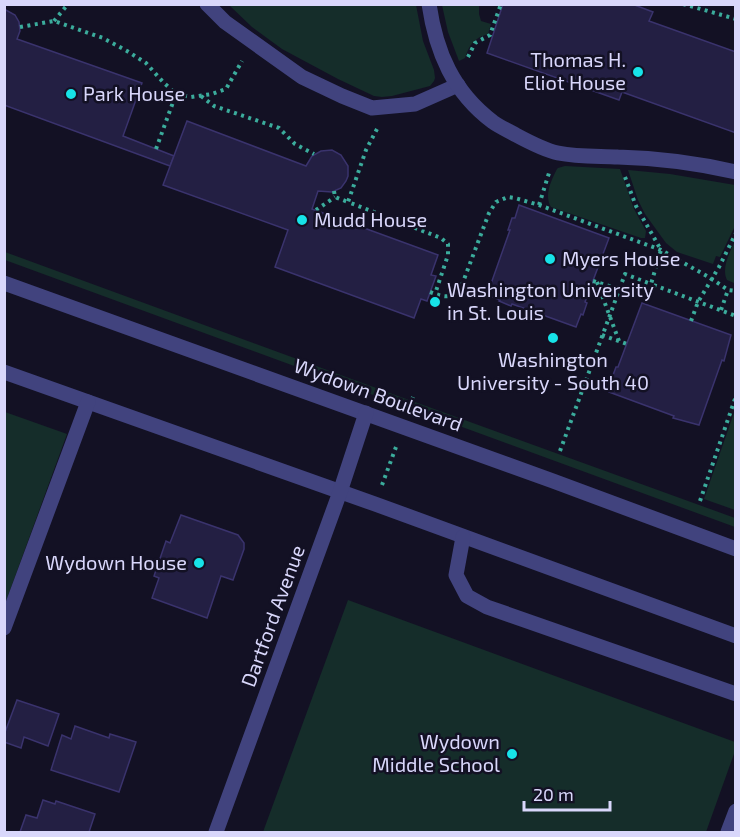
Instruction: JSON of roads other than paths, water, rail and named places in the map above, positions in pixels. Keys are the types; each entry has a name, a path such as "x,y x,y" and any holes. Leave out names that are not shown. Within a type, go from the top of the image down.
{"street":[{"path":"207,4 225,22 302,76 372,108 415,104 458,85"},
{"path":"429,4 440,52 447,68 473,105 494,123 525,140 556,152 682,163 735,172"},
{"name":"Wydown Boulevard","path":"4,283 735,549"},
{"path":"4,372 735,636"},
{"path":"4,628 88,402"},
{"name":"Dartford Avenue","path":"216,832 340,492 366,413"},
{"path":"463,537 456,575 467,596 487,607 735,694"},
{"path":"728,832 735,811"}],"place":[{"name":"Thomas H. Eliot House","path":"638,72"},
{"name":"Park House","path":"71,94"},
{"name":"Mudd House","path":"302,220"},
{"name":"Myers House","path":"550,259"},
{"name":"Washington University in St. Louis","path":"435,302"},
{"name":"Washington University - South 40","path":"553,338"},
{"name":"Wydown House","path":"199,563"},
{"name":"Wydown Middle School","path":"512,754"}]}
